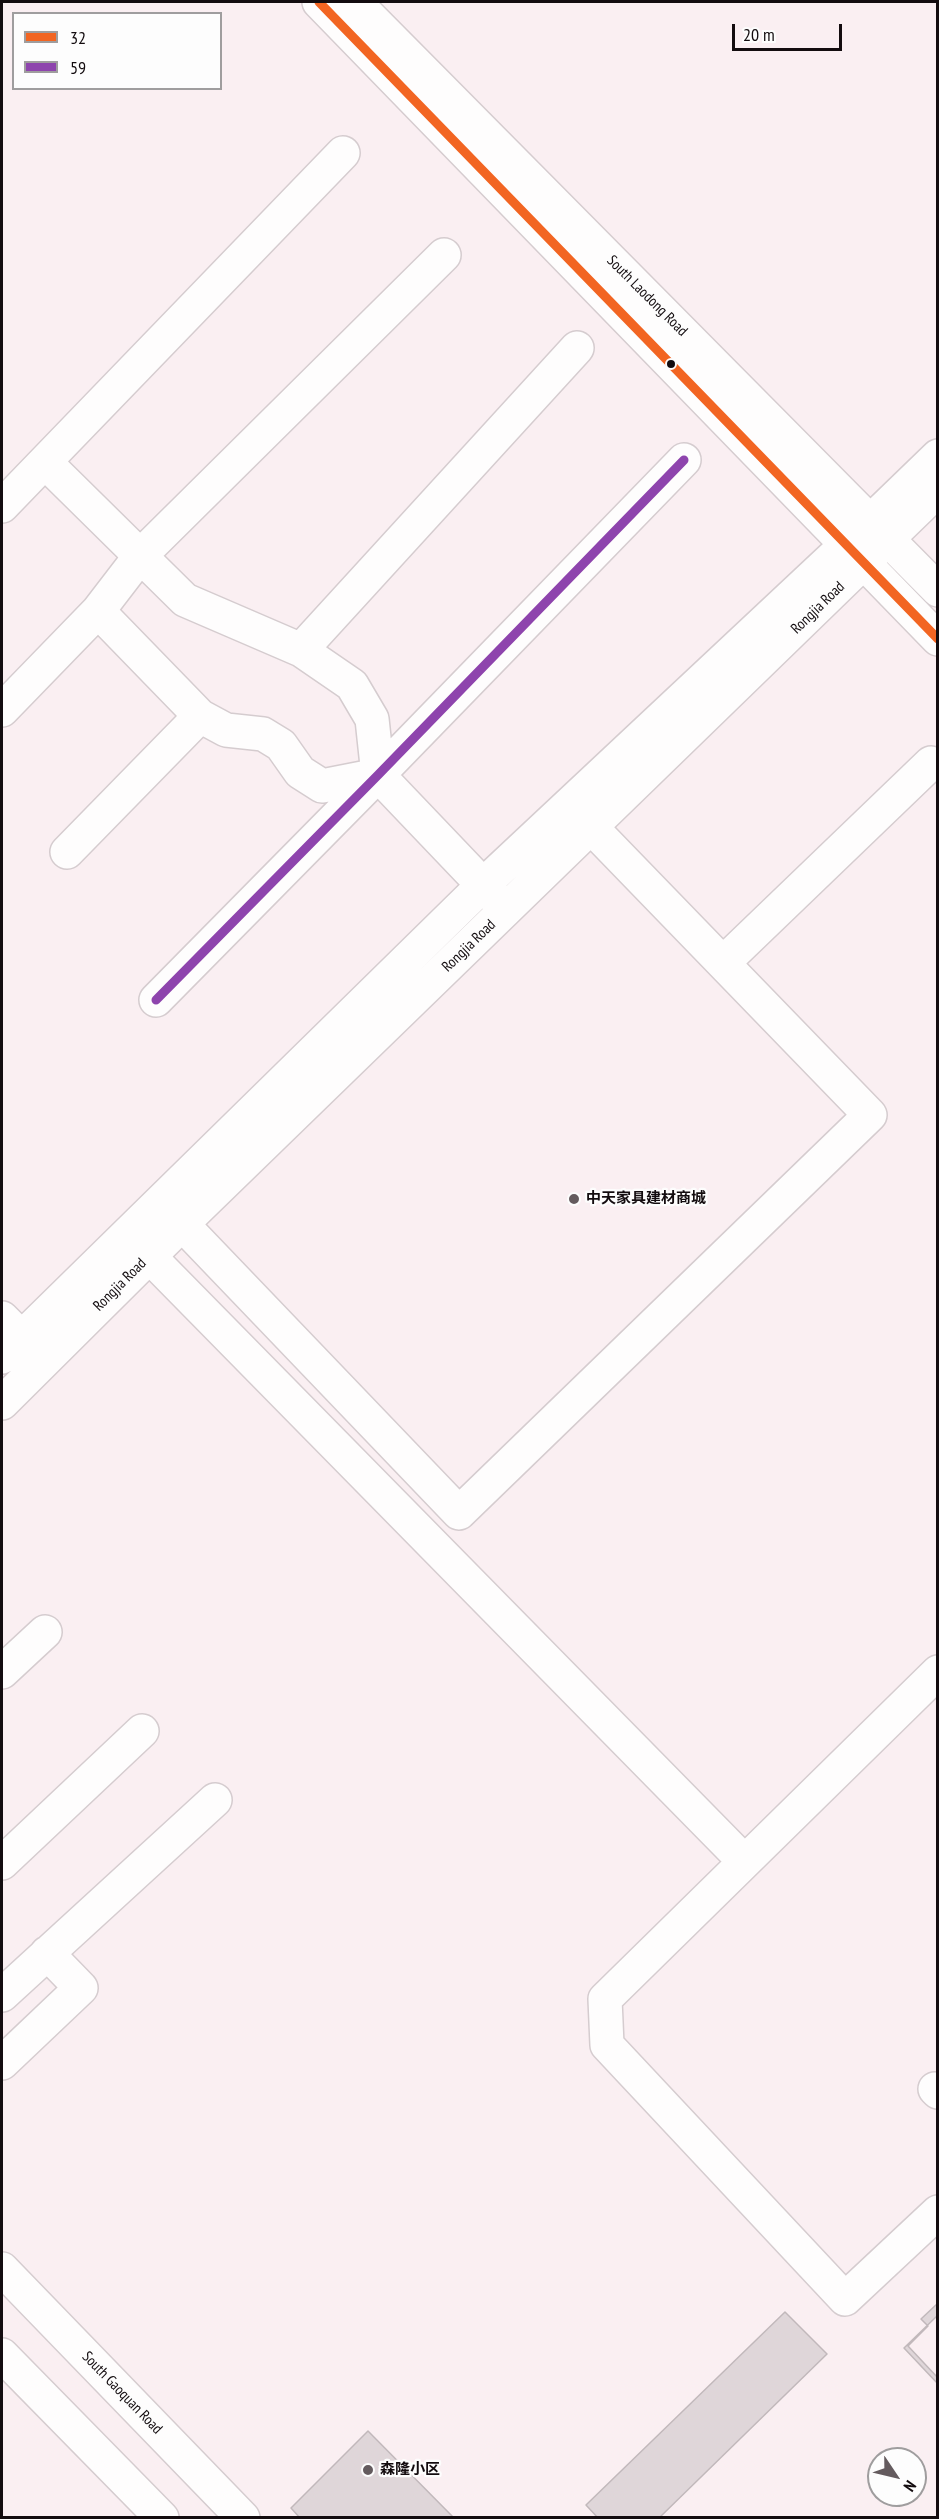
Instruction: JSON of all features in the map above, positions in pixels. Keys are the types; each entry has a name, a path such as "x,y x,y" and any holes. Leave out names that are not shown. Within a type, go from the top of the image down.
{"street":[{"name":"South Laodong Road","path":"319,2 938,639"},
{"name":"South Laodong Road","path":"355,2 938,590"},
{"path":"2,506 343,153"},
{"path":"2,710 98,611 141,555 444,255"},
{"path":"301,650 577,348"},
{"name":"Rongjia Road","path":"8,1337 482,886 854,554 879,530 938,456"},
{"path":"156,1000 378,776 684,460"},
{"path":"45,462 185,600 301,650 352,685 372,719 378,776 482,886 507,909"},
{"name":"Rongjia Road","path":"879,530 938,490"},
{"name":"Rongjia Road","path":"2,1403 149,1256 591,827 854,554"},
{"path":"98,611 201,716 226,730 263,735 281,745 300,772 322,786 378,776"},
{"path":"67,852 201,716"},
{"path":"723,963 931,763"},
{"path":"182,1224 459,1513 870,1115 591,827"},
{"path":"149,1256 744,1861"},
{"path":"2,1672 45,1632"},
{"path":"938,1672 605,1999 607,2045 845,2299 938,2212"},
{"path":"2,1863 142,1731"},
{"path":"6,1981 47,1953 214,1800"},
{"path":"2,2063 81,1988 47,1953"},
{"name":"South Gaoquan Road","path":"2,2269 243,2517"},
{"path":"2,2355 162,2517"}],"building":[{"path":"938,2303 938,2378 908,2346 928,2326 921,2319"},
{"path":"785,2312 827,2354 659,2518 598,2518 586,2505"},
{"path":"938,2315 938,2384 904,2348"},
{"name":"森隆小区","path":"368,2431 454,2518 300,2518 291,2508"}],"transit line":[{"name":"32","path":"319,2 938,639"},
{"name":"59","path":"156,1000 684,460"}],"place":[{"name":"中天家具建材商城","path":"574,1199"},
{"name":"森隆小区","path":"368,2470"}]}
